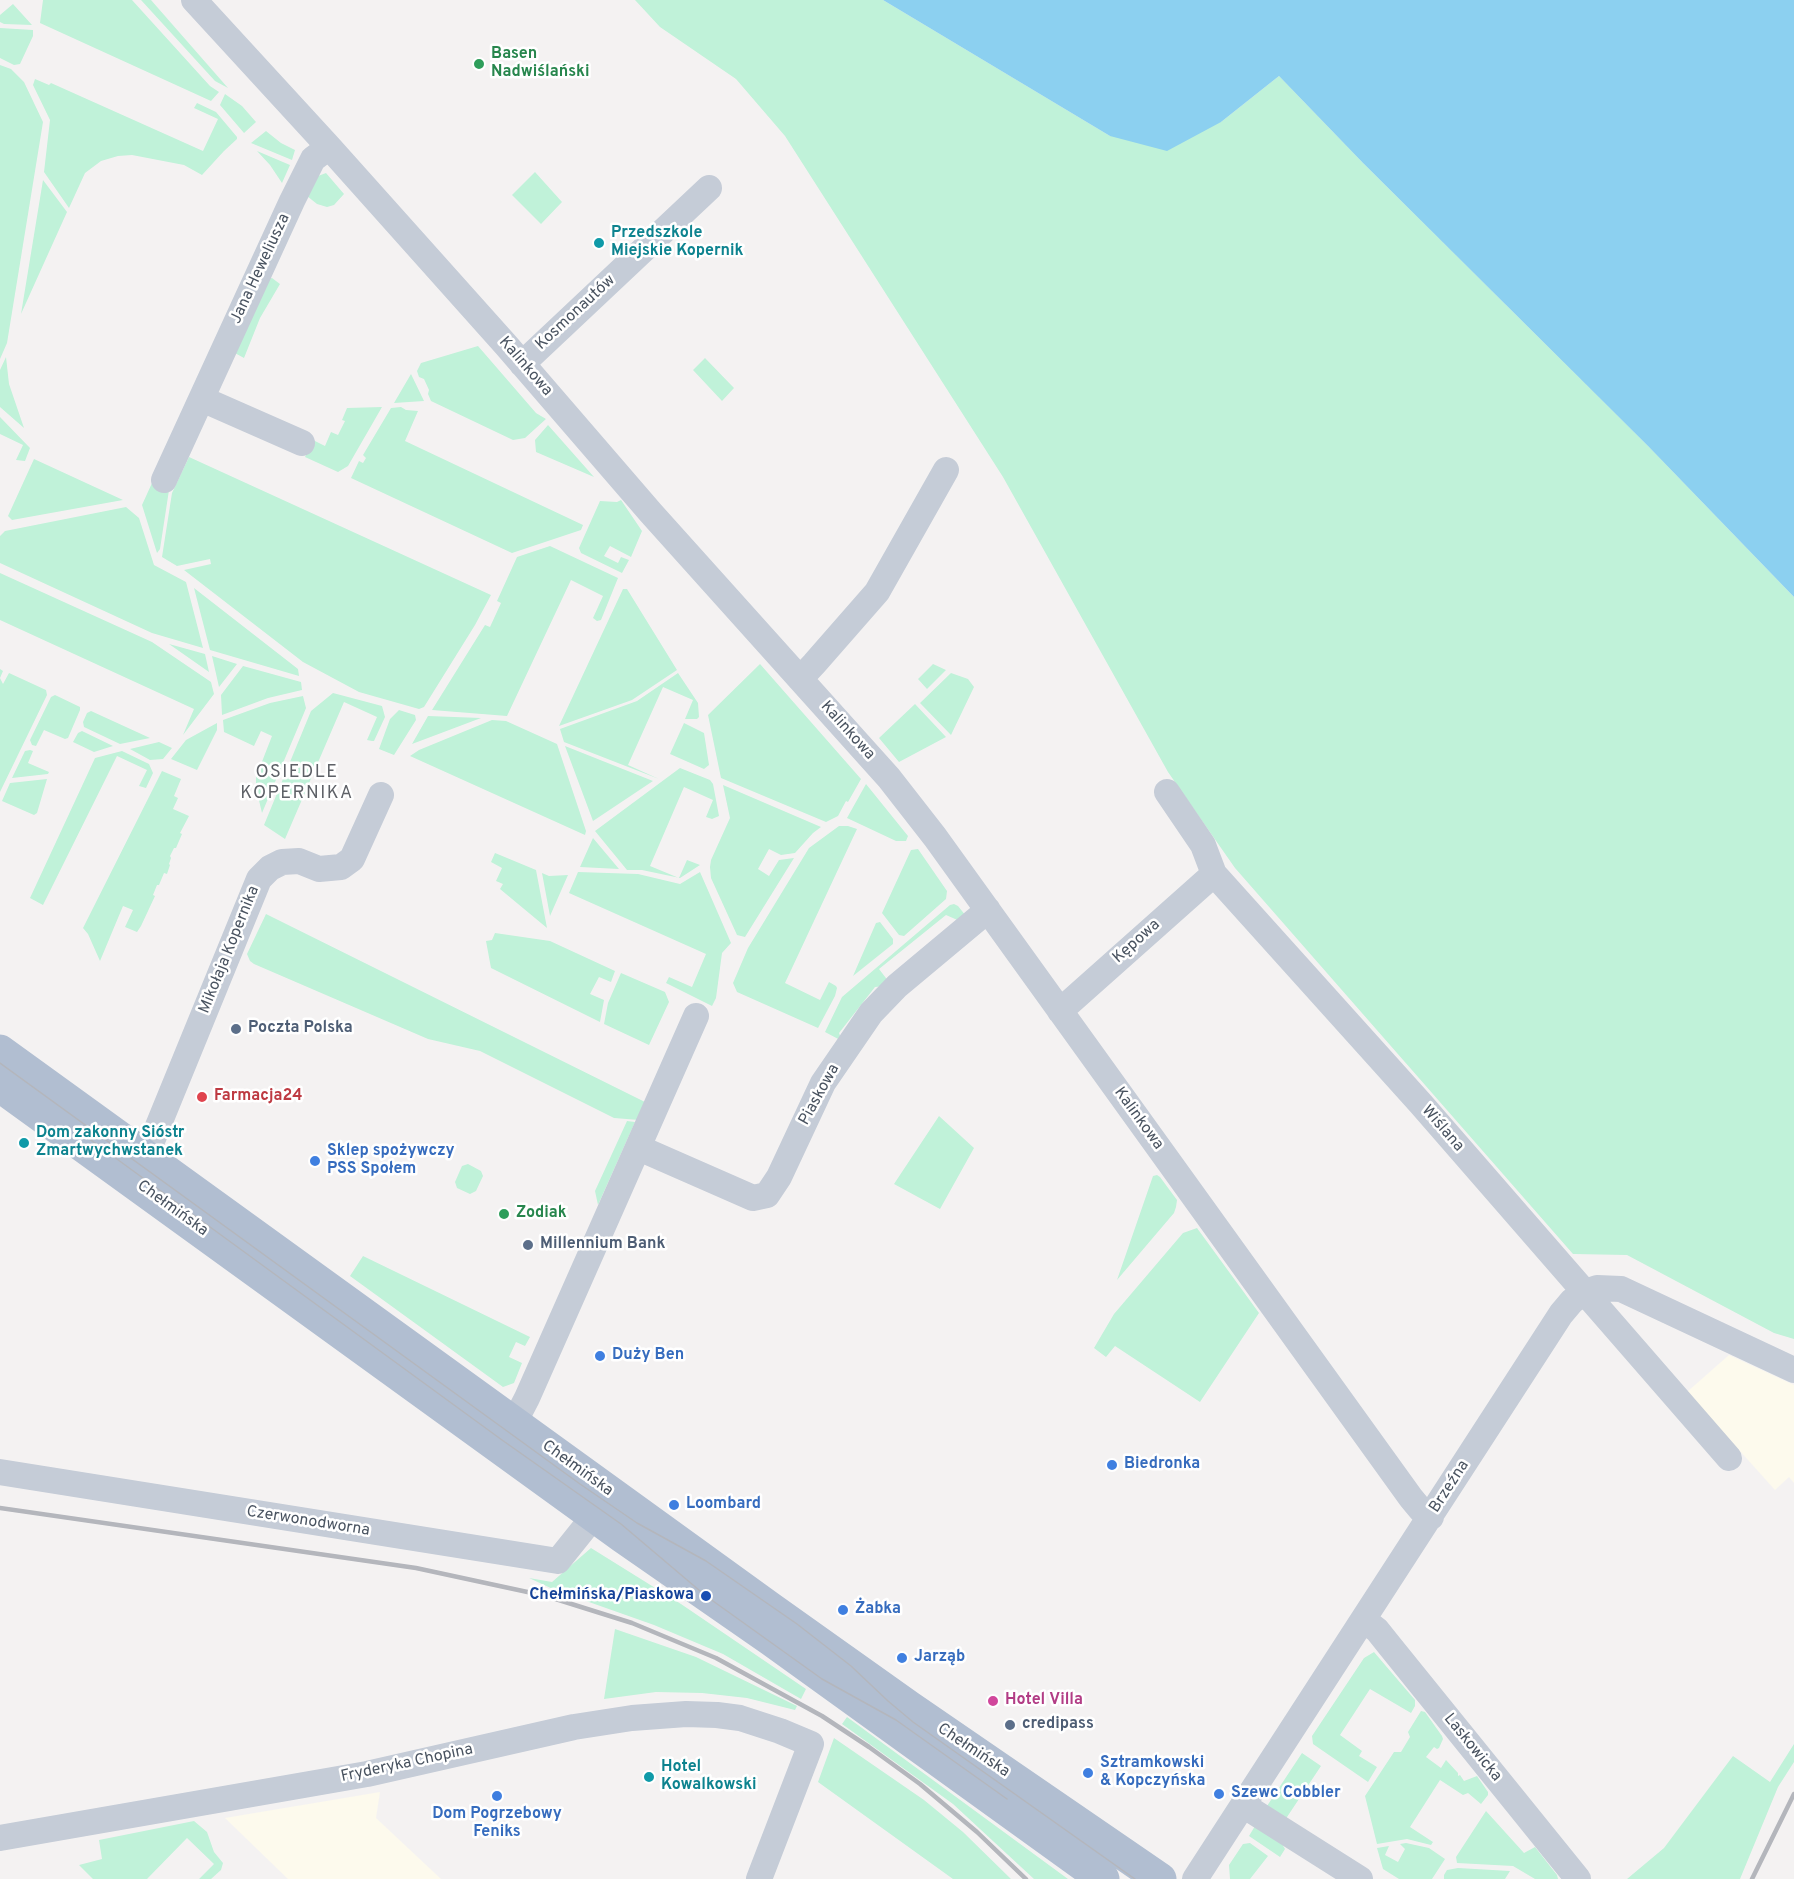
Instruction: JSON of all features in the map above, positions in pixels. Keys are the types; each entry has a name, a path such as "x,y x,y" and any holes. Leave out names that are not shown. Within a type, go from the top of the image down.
{"main road":[{"name":"Chełmińska","path":"0,1051 139,1169 506,1434 1160,1879"},
{"name":"Chełmińska","path":"0,1086 139,1169"},
{"name":"Chełmińska","path":"506,1434 594,1515 1103,1879"}],"street":[{"name":"Kalinkowa","path":"194,0 329,147 651,513 889,778 935,837 1412,1498 1421,1510 1431,1517"},
{"name":"Jana Heweliusza","path":"164,480 292,201 313,159 329,147"},
{"name":"Kosmonautów","path":"522,364 709,188"},
{"path":"202,399 302,443"},
{"path":"800,679 877,592 946,470"},
{"name":"Wiślana","path":"1167,792 1203,845 1214,874 1421,1104 1729,1458"},
{"name":"Mikołaja Kopernika","path":"139,1169 259,879 270,868 282,862 299,861 319,869 344,865 352,859 381,795"},
{"name":"Kępowa","path":"1060,1011 1214,874"},
{"name":"Piaskowa","path":"639,1148 753,1198 766,1195 779,1177 823,1083 871,1013 897,986 988,910"},
{"path":"506,1434 533,1384 696,1016"},
{"path":"1585,1292 1597,1288 1621,1289 1794,1370"},
{"name":"Brzeźna","path":"1195,1879 1561,1314 1572,1301 1585,1292"},
{"name":"Czerwonodworna","path":"0,1472 558,1561 594,1515"},
{"name":"Laskowicka","path":"1364,1620 1377,1630 1578,1879"},
{"name":"Fryderyka Chopina","path":"0,1838 367,1773 574,1727 686,1713 740,1718 811,1744 759,1879"},
{"path":"1243,1805 1360,1879"}],"shaded area":[{"path":"1729,1355 1794,1385 1794,1483 1789,1477 1775,1490 1687,1392"},
{"path":"380,1792 376,1818 441,1879 288,1879 225,1818"}],"green space":[{"path":"43,0 132,0 210,86 219,92 211,101 40,23"},
{"path":"141,0 151,0 228,88 215,81"},
{"path":"635,0 883,0 1110,136 1221,122 1279,76 1363,163 1648,446 1794,597 1794,1339 1774,1333 1627,1255 1573,1254 1235,868 1168,772 1003,477 785,136 736,79 660,27"},
{"path":"13,4 32,25 0,22 0,15"},
{"path":"0,28 33,30 33,36 20,64 14,65 0,58"},
{"path":"0,65 11,69 24,82 43,122 7,343 0,359"},
{"path":"35,79 49,85 51,83 203,151 218,119 194,108 197,103 216,112 237,139 202,175 184,165 132,155 101,161 85,173 69,208 44,172 50,120 33,85"},
{"path":"225,94 242,106 256,122 244,133 220,105"},
{"path":"266,131 281,143 295,150 292,160 251,143"},
{"path":"257,151 290,165 282,183 270,165"},
{"path":"535,172 562,202 541,224 512,195"},
{"path":"326,173 344,194 334,205 327,207 317,204 307,196 318,176"},
{"path":"43,180 67,212 21,314"},
{"path":"272,278 280,284 260,318 244,358 233,352 267,279"},
{"path":"478,346 536,413 546,419 525,438 513,440 431,401 424,379 419,377 417,371 421,363"},
{"path":"6,357 9,384 24,428 0,407 0,370"},
{"path":"705,358 734,388 722,401 693,370"},
{"path":"411,374 424,401 394,403"},
{"path":"382,407 348,466 338,472 305,457 313,440 325,446 331,432 338,435 345,421 342,420 347,408"},
{"path":"401,407 418,411 405,441 583,525 581,530 512,553 351,478 359,461 363,463 366,458 363,455 391,408"},
{"path":"0,417 30,448 25,461 16,460 23,445 0,434"},
{"path":"548,425 594,477 536,452 535,440"},
{"path":"189,457 491,595 424,707 419,709 359,692 303,662 184,570 211,564 210,559 177,566 162,557 172,493"},
{"path":"34,459 123,500 12,520 8,516"},
{"path":"152,483 169,490 160,549 157,553 142,505"},
{"path":"621,500 642,531 631,557 610,546 604,556 618,563 621,557 629,560 622,573 581,553 579,548 600,501 617,502"},
{"path":"126,507 139,518 154,565 186,582 203,648 152,633 0,563 0,536 5,531"},
{"path":"550,546 618,578 601,620 597,621 593,618 603,596 571,580 507,716 432,710 485,625 490,627 501,603 497,601 517,557"},
{"path":"0,573 152,642 211,682 214,694 183,735 194,709 0,620"},
{"path":"194,588 298,669 299,676 210,650"},
{"path":"623,589 627,589 677,670 632,700 559,726"},
{"path":"169,644 205,654 209,672"},
{"path":"212,656 237,664 219,687"},
{"path":"760,664 861,779 838,816 826,822 721,778 708,715"},
{"path":"933,664 946,670 927,689 918,679"},
{"path":"243,666 301,682 302,690 268,698 222,715 221,695"},
{"path":"9,673 46,690 47,695 0,792 0,678 3,684"},
{"path":"678,673 698,703 699,717 685,719 693,700 663,687 628,765 659,779 564,742 560,729 637,701"},
{"path":"951,673 968,679 974,687 951,735 920,703"},
{"path":"333,693 382,706 385,717 374,741 367,740 377,717 344,702 285,839 264,825 311,711"},
{"path":"55,695 80,707 68,738 65,739 44,730 36,746 32,745 30,740 51,697"},
{"path":"303,696 306,708 262,813 256,788 256,777 272,736 261,731 254,746 224,732 223,720 270,703"},
{"path":"915,704 946,737 899,762 879,738"},
{"path":"399,710 415,715 416,720 394,755 379,749 390,719"},
{"path":"91,711 150,738 120,744 84,727 83,722 87,713"},
{"path":"428,716 481,718 412,744"},
{"path":"492,720 506,721 557,744 586,831 585,835 410,756 419,750"},
{"path":"217,723 217,730 197,770 171,759 186,740"},
{"path":"684,723 704,733 709,765 704,769 670,754"},
{"path":"82,731 113,746 94,752 73,742 78,733"},
{"path":"159,742 172,748 163,759 150,760 130,749"},
{"path":"565,746 653,781 593,821"},
{"path":"25,751 33,751 28,763 49,772 48,774 12,778"},
{"path":"122,751 149,764 153,773 146,788 139,786 147,770 117,756 43,905 30,898 95,758"},
{"path":"680,768 710,780 713,784 719,816 712,819 706,817 713,800 684,787 650,866 678,878 642,870 627,870 595,831"},
{"path":"162,771 181,779 174,796 178,798 173,809 189,816 180,833 182,834 176,848 170,856 167,874 164,873 157,885 153,895 155,896 141,926 137,932 125,927 133,910 123,906 100,961 83,928"},
{"path":"47,779 37,813 34,815 2,801 10,783"},
{"path":"866,784 908,836 906,841 896,841 847,818"},
{"path":"723,785 821,827 795,853 781,855 769,849 758,869 769,876 779,860 794,858 745,937 737,935 711,878 711,860 730,818"},
{"path":"839,826 857,829 785,983 820,1000 829,982 836,986 835,996 818,1028 737,992 733,983 748,948 809,848"},
{"path":"593,838 619,869 580,867"},
{"path":"918,849 947,891 946,899 904,936 899,935 882,913 911,850"},
{"path":"495,853 536,870 547,928 500,889 503,884 496,881 502,868 491,862"},
{"path":"687,860 700,865 680,878"},
{"path":"578,872 638,874 680,884 700,872 731,943 722,953 716,998 712,1006 666,983 669,977 692,987 706,954 569,893"},
{"path":"542,873 549,876 568,875 550,916"},
{"path":"954,904 966,916 962,922 946,915 879,969 889,982 884,986 875,987 839,1033 842,1041 825,1032 842,997"},
{"path":"266,914 647,1103 639,1120 614,1118 480,1051 428,1039 254,964 247,954"},
{"path":"880,922 893,939 893,944 853,976 876,923"},
{"path":"495,933 550,941 615,971 611,982 599,977 590,994 604,1000 600,1022 491,968 486,941 492,940"},
{"path":"621,973 665,992 669,1002 649,1045 604,1024 608,1003"},
{"path":"939,1116 974,1148 940,1209 894,1184"},
{"path":"627,1121 635,1122 598,1205 595,1191"},
{"path":"468,1164 481,1171 483,1176 476,1191 470,1194 457,1188 455,1182 462,1166"},
{"path":"1157,1175 1177,1200 1174,1213 1117,1280 1153,1176"},
{"path":"1197,1228 1259,1313 1200,1402 1115,1346 1106,1357 1094,1348 1114,1314 1183,1233"},
{"path":"363,1256 530,1337 525,1346 516,1342 509,1357 522,1363 514,1383 503,1387 350,1276"},
{"path":"591,1548 681,1604 806,1689 801,1699 723,1654 654,1625 555,1590 529,1578 552,1582"},
{"path":"615,1629 696,1657 797,1706 795,1710 747,1698 702,1693 656,1692 604,1699"},
{"path":"1374,1652 1415,1700 1415,1706 1411,1713 1370,1689 1340,1735 1362,1751 1359,1756 1377,1767 1368,1782 1313,1744 1312,1736 1364,1658"},
{"path":"1421,1711 1425,1712 1443,1739 1439,1748 1434,1747 1426,1757 1441,1768 1446,1760 1464,1781 1477,1776 1488,1795 1481,1804 1468,1793 1463,1795 1440,1780 1410,1827 1433,1842 1431,1845 1407,1839 1377,1844 1365,1796 1394,1752 1401,1752 1410,1737 1408,1732"},
{"path":"847,1717 1068,1879 1034,1879 953,1804 842,1724"},
{"path":"834,1738 924,1800 963,1832 1011,1879 953,1879 818,1782"},
{"path":"1794,1744 1794,1762 1778,1787 1740,1879 1627,1879 1664,1848 1733,1756 1770,1782"},
{"path":"1302,1753 1321,1766 1285,1820 1265,1809"},
{"path":"1486,1811 1524,1853 1535,1847 1558,1879 1535,1879 1513,1866 1457,1863 1456,1857"},
{"path":"194,1821 207,1832 214,1852 223,1863 221,1870 211,1879 199,1879 214,1864 187,1838 147,1879 93,1879 79,1865 102,1859 99,1840"},
{"path":"1258,1821 1273,1829 1285,1849 1280,1857 1249,1836"},
{"path":"1250,1843 1268,1856 1250,1879 1230,1879 1229,1865 1243,1844"},
{"path":"1406,1843 1429,1848 1445,1859 1432,1879 1399,1879 1383,1869 1377,1848 1389,1846 1385,1855 1398,1862 1405,1849 1400,1844"},
{"path":"1458,1868 1510,1871 1505,1879 1444,1879 1447,1870"}],"water":[{"path":"883,0 1794,0 1794,597 1648,446 1363,163 1279,76 1221,122 1167,151 1110,136"}],"tram line":[{"path":"0,1063 580,1484 637,1523 706,1561 797,1624 851,1666 913,1722 1135,1879"},
{"path":"73,1127 621,1524 706,1596 822,1679 896,1720 1007,1799"}],"railway":[{"path":"0,1508 416,1568 546,1596 632,1623 716,1658 822,1716 920,1784 977,1832 1026,1879"},
{"path":"1752,1879 1794,1794"}],"place":[{"name":"Basen Nadwiślański","path":"479,64"},
{"name":"Przedszkole Miejskie Kopernik","path":"599,243"},
{"name":"Poczta Polska","path":"236,1029"},
{"name":"Farmacja24","path":"202,1097"},
{"name":"Dom zakonny Sióstr Zmartwychwstanek","path":"24,1143"},
{"name":"Sklep spożywczy PSS Społem","path":"315,1161"},
{"name":"Zodiak","path":"504,1214"},
{"name":"Millennium Bank","path":"528,1245"},
{"name":"Duży Ben","path":"600,1356"},
{"name":"Biedronka","path":"1112,1465"},
{"name":"Loombard","path":"674,1505"},
{"name":"Chełmińska/Piaskowa","path":"706,1596"},
{"name":"Żabka","path":"843,1610"},
{"name":"Jarząb","path":"902,1658"},
{"name":"Hotel Villa","path":"993,1701"},
{"name":"credipass","path":"1010,1725"},
{"name":"Sztramkowski & Kopczyńska","path":"1088,1773"},
{"name":"Hotel Kowalkowski","path":"649,1777"},
{"name":"Szewc Cobbler","path":"1219,1794"},
{"name":"Dom Pogrzebowy Feniks","path":"497,1796"}],"district":[{"name":"OSIEDLE KOPERNIKA","path":"297,783"}]}
